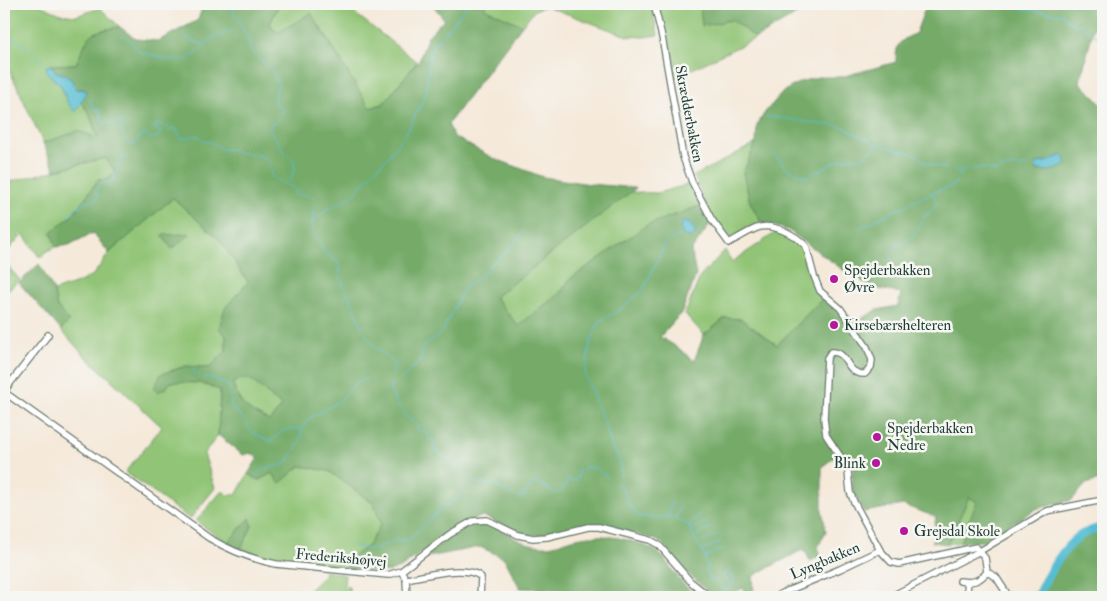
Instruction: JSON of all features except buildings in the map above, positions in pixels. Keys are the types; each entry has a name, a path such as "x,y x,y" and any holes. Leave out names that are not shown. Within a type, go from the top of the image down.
{"street":[{"name":"Skrædderbakken","path":"654,4 662,37 683,157 692,182 712,220 729,243 758,227 767,226 789,233 803,242 806,246 820,291 840,308 870,354 872,360 871,367 865,374 857,375 852,371 842,355 834,352 828,355 824,427 829,440 844,462 854,502 880,550 891,562 899,564 972,546 980,550"},
{"name":"Frederikshøjvej","path":"48,335 4,392 225,548 242,556 276,564 388,575 401,571 450,534 473,521 487,520 512,532 533,538 547,538 588,527 599,527 650,540 660,545 691,582 710,597"},
{"path":"890,597 980,550 1047,511 1103,500"},
{"name":"Lyngbakken","path":"780,594 880,550"},
{"path":"960,581 976,581 987,572 985,558 980,550"},
{"path":"401,571 406,579 408,597"},
{"path":"406,579 457,571 473,573 481,577 480,597"},
{"path":"987,572 996,577 1009,597"},
{"path":"968,582 967,589 972,597"}],"green space":[{"path":"4,4 37,4 61,14 76,16 100,8 120,27 101,31 90,36 76,64 47,66 52,78 61,85 75,111 81,102 89,113 98,139 78,131 43,143 4,58"},
{"path":"210,4 279,4 270,24 277,33 311,13 370,108 383,104 419,60 428,36 444,19 432,4 487,4 484,8 522,25 448,124 454,137 493,158 543,177 636,188 495,297 518,326 561,292 570,279 647,225 700,206 711,223 691,251 696,275 682,312 660,337 677,347 694,361 704,335 725,318 741,319 777,345 823,298 841,308 855,322 877,310 898,306 901,293 874,288 849,274 788,230 761,222 750,202 743,173 756,143 757,125 766,111 784,91 800,82 818,77 841,77 896,62 900,43 916,33 925,8 919,4 1103,4 1103,13 1096,18 1080,82 1103,106 1103,479 1086,484 1072,500 1036,509 984,541 960,542 977,502 969,497 947,544 932,542 936,517 903,505 864,512 852,489 853,469 840,452 822,467 822,510 826,531 818,547 821,556 810,561 804,549 753,576 754,597 748,597 743,588 726,597 714,597 686,572 662,543 654,539 596,523 544,535 527,535 483,516 463,523 445,534 402,567 389,572 347,568 349,559 368,546 381,524 374,504 329,471 300,466 280,483 272,473 259,480 248,474 258,458 251,453 243,455 218,435 220,390 200,383 171,382 166,388 158,392 154,388 161,374 186,366 209,368 226,351 226,336 219,328 225,308 248,282 220,240 173,198 109,253 93,233 69,245 56,247 51,232 72,216 98,180 109,179 115,171 105,158 55,170 43,143 78,131 98,138 89,113 81,102 86,94 84,89 76,89 72,80 64,74 56,72 51,65 76,64 90,36 109,29 120,27 136,39 158,41 198,20 202,8","holes":["1061,155 1067,163 1066,165 1048,171 1036,170 1037,163 1052,160","240,379 250,379 282,406 270,421 256,415 242,403 233,383"]},
{"path":"279,4 343,4 417,62 383,104 369,108 322,29 277,33 270,24"},
{"path":"487,4 651,4 658,35 644,37 627,36 546,6 535,10 522,25 483,8"},
{"path":"658,4 700,4 702,26 732,20 756,38 674,78"},
{"path":"700,4 830,4 798,14 756,38 732,20 702,26"},
{"path":"756,143 743,173 750,202 761,222 732,238 714,220 694,176"},
{"path":"106,158 115,172 109,179 98,180 72,216 51,232 56,247 47,251 40,258 23,234 4,255 4,183"},
{"path":"690,184 700,206 647,225 570,279 561,292 518,326 495,297 630,192 657,193"},
{"path":"173,198 220,240 248,282 225,308 226,351 209,368 186,366 161,374 166,388 171,382 200,383 220,390 218,435 204,454 215,488 190,519 125,472 162,427 82,353 61,330 69,322 57,307 54,291 80,282 94,274 109,253","holes":["189,234 172,249 162,235"]},
{"path":"778,231 802,245 819,294 823,298 777,345 741,319 725,318 704,335 685,314 700,277 725,250 732,262"},
{"path":"190,234 172,249 162,235"},
{"path":"4,262 20,280 4,293"},
{"path":"39,264 54,291 57,307 69,322 61,330 19,283"},
{"path":"240,379 250,379 282,406 270,421 256,415 242,403 233,383"},
{"path":"300,466 329,471 374,504 381,524 368,546 349,559 347,568 269,560 240,551 252,526 250,518 227,543 196,521 221,492 228,495 236,495 248,474 259,480 272,473 280,483"},
{"path":"969,497 978,501 960,542 948,544"},
{"path":"250,518 252,526 240,551 227,543"},
{"path":"484,522 520,540 535,545 551,545 586,536 606,536 646,546 665,559 683,584 699,597 568,597 568,590 520,588 504,558 480,547 428,557 411,569 411,567 436,547 454,535 464,529"},
{"path":"1103,530 1103,597 1033,597 1044,575 1064,553 1088,535"},
{"path":"325,571 345,575 344,586 349,587 349,597 302,597 324,576"}],"water":[{"path":"51,65 56,72 64,74 72,80 76,89 86,90 86,94 75,112 67,102 61,85 46,71 47,66"},
{"path":"1062,155 1067,163 1064,166 1047,171 1035,169 1037,163 1046,162"},
{"path":"682,222 689,223 696,231 692,238 683,235 680,228"}],"waterway":[{"path":"234,4 235,14 250,42 250,50 271,69 278,82 274,102 284,111 276,122 270,125 270,129 283,150 294,161 295,169 290,181"},
{"path":"313,213 319,217 327,209 351,197 391,153 406,133 426,95 430,53 435,43 468,4"},
{"path":"1002,4 1027,10 1063,14 1069,21 1103,38"},
{"path":"4,22 9,35 30,49 47,66"},
{"path":"122,35 140,52 171,60 185,60 197,53 210,39 234,30"},
{"path":"182,33 192,41 203,44"},
{"path":"92,97 90,102 94,109 100,111 102,120 106,124 121,121 123,123 123,136 133,145 138,141 139,136 145,134 152,139 159,136 161,132 154,126 157,124 164,125 170,130 171,128 177,130 182,139 197,135 204,142 211,142 221,150 232,149 237,152 261,156 270,163 272,169"},
{"path":"766,117 838,125 871,141"},
{"path":"874,143 917,155 926,163 947,169"},
{"path":"774,153 786,168 807,177 840,159 861,158 877,145"},
{"path":"67,216 70,216 76,207 79,207 83,202 95,200 98,197 96,193 97,187 102,183 113,180 123,158 127,157"},
{"path":"953,170 980,168 996,172 1006,167 1028,166"},
{"path":"271,171 271,175 274,178 293,188 298,195 314,197 316,204 313,213 312,232 325,252 337,261 343,284 362,328"},
{"path":"959,176 962,171"},
{"path":"891,261 891,253 898,245 912,237 928,213 935,207 936,201 932,193 952,186 957,181"},
{"path":"859,228 932,193"},
{"path":"402,378 420,362 423,347 442,332 465,287 482,276 492,263 503,255 524,231"},
{"path":"621,478 619,458 612,448 606,427 585,375 590,344 599,322 622,308 643,290 666,243 683,235"},
{"path":"365,334 373,345 394,363 393,375"},
{"path":"192,367 195,373 201,376"},
{"path":"204,377 213,378 228,386 231,396 231,408 244,420"},
{"path":"246,424 251,431 270,442 284,430 302,428 308,419 341,400 356,382 367,379"},
{"path":"392,382 390,391 403,414 416,424 418,429 427,433 429,439 435,442 435,450 445,457 449,465 457,467"},
{"path":"255,477 263,469 287,463 301,439 302,428"},
{"path":"518,497 523,497 531,486 537,482 558,493 568,479 575,481 578,477 578,470 584,470 586,467 598,470 607,477"},
{"path":"463,470 476,483 495,485 513,495"},
{"path":"616,483 621,486 628,503 638,516 658,518 668,516 689,525 693,537 704,555 710,579 716,581 731,597"},
{"path":"353,546 375,550 392,541 409,540 442,508 457,499 464,490"},
{"path":"668,516 672,502"},
{"path":"675,519 681,506"},
{"path":"689,525 700,514"},
{"path":"690,530 707,522"},
{"path":"1038,597 1050,572 1074,540 1081,535 1103,527"},
{"path":"693,536 710,528"},
{"path":"700,543 717,534"},
{"path":"703,551 722,540"},
{"path":"705,557 722,549"},
{"path":"729,569 723,575 731,586"},
{"path":"726,590 735,582 730,573"}],"place":[{"name":"Spejderbakken Øvre","path":"834,279"},
{"name":"Kirsebærshelteren","path":"834,325"},
{"name":"Spejderbakken Nedre","path":"877,437"},
{"name":"Blink","path":"876,463"},
{"name":"Grejsdal Skole","path":"904,531"}]}
